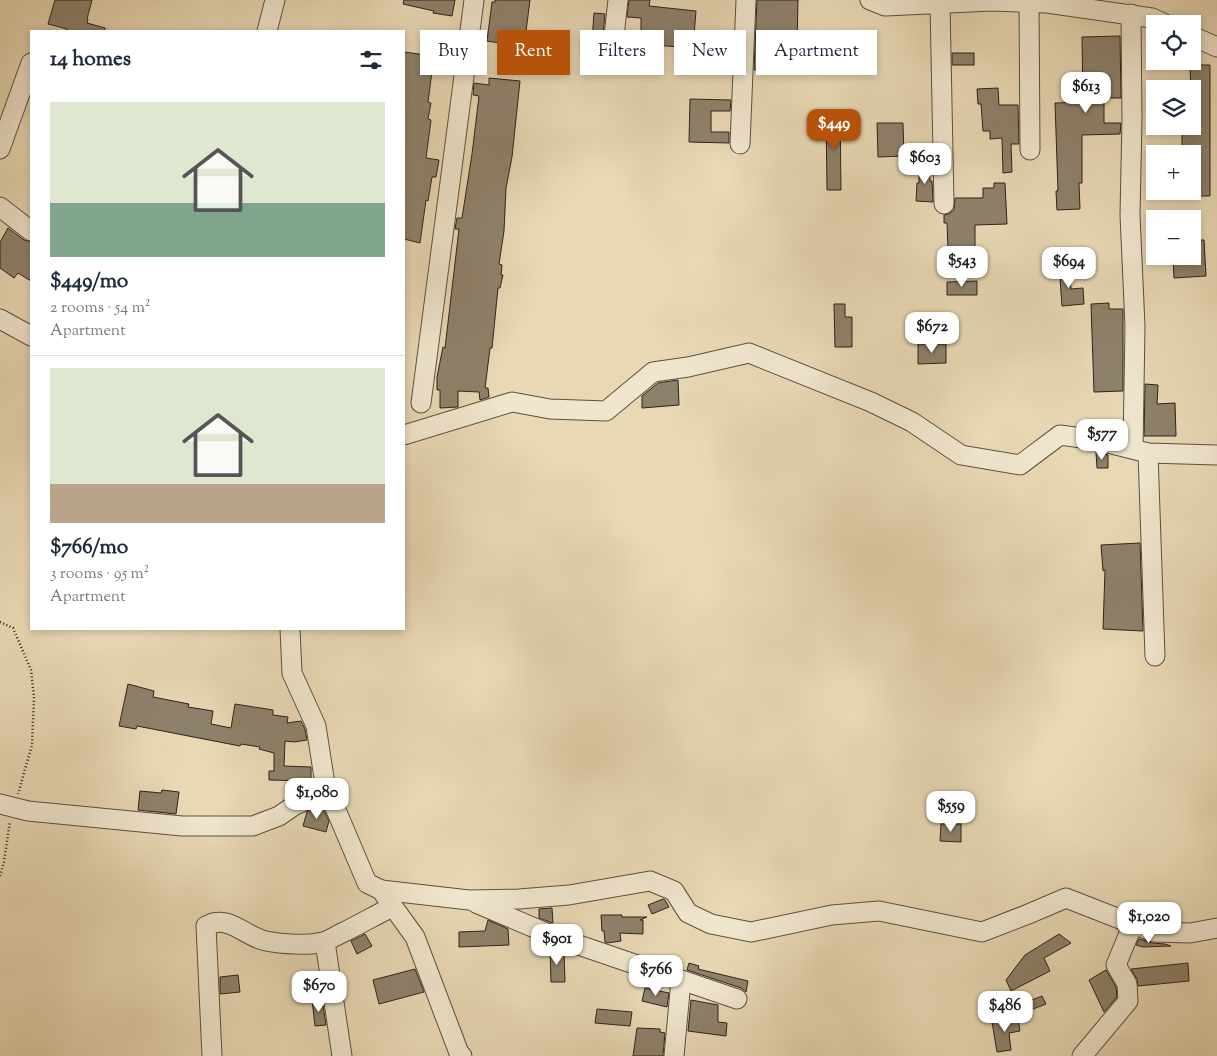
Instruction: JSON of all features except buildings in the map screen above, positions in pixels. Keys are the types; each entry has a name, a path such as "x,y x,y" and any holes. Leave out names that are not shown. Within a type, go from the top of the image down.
{"street":[{"path":"267,30 275,0"},
{"path":"421,403 474,0"},
{"path":"615,30 618,0"},
{"path":"740,144 746,0"},
{"path":"870,0 885,6 992,1 1029,2 1097,8 1146,17"},
{"path":"1029,2 1030,150"},
{"path":"940,4 944,204"},
{"path":"1131,14 1132,119 1130,215 1140,451 1155,656"},
{"path":"1201,40 1217,47"},
{"path":"0,149 30,66"},
{"path":"0,207 30,230"},
{"path":"0,319 30,335"},
{"path":"405,435 512,402 550,409 606,411 653,372 688,367 749,353 871,402 912,422 961,455 1020,465 1060,435 1096,440 1140,451 1217,455"},
{"path":"290,630 292,673 316,726 325,784 367,883 380,890 469,900 519,899 568,895 650,881 674,891 688,913 711,924 751,932 832,915 879,912 982,932 1066,898 1153,932 1190,933 1217,928"},
{"path":"6,806 182,826 253,826 279,816 295,805 328,791"},
{"path":"380,890 415,937 459,1053 462,1056"},
{"path":"469,900 558,938 737,999"},
{"path":"212,1056 206,926 212,922 226,922 254,937 266,941 311,944 325,942 392,907"},
{"path":"1082,1056 1128,1001 1127,984 1116,965 1134,924"},
{"path":"325,942 342,1056"},
{"path":"674,1056 682,981"}],"path":[{"path":"0,622 13,628 31,670 34,696 32,745 22,783 6,806 4,862 0,876"}]}
